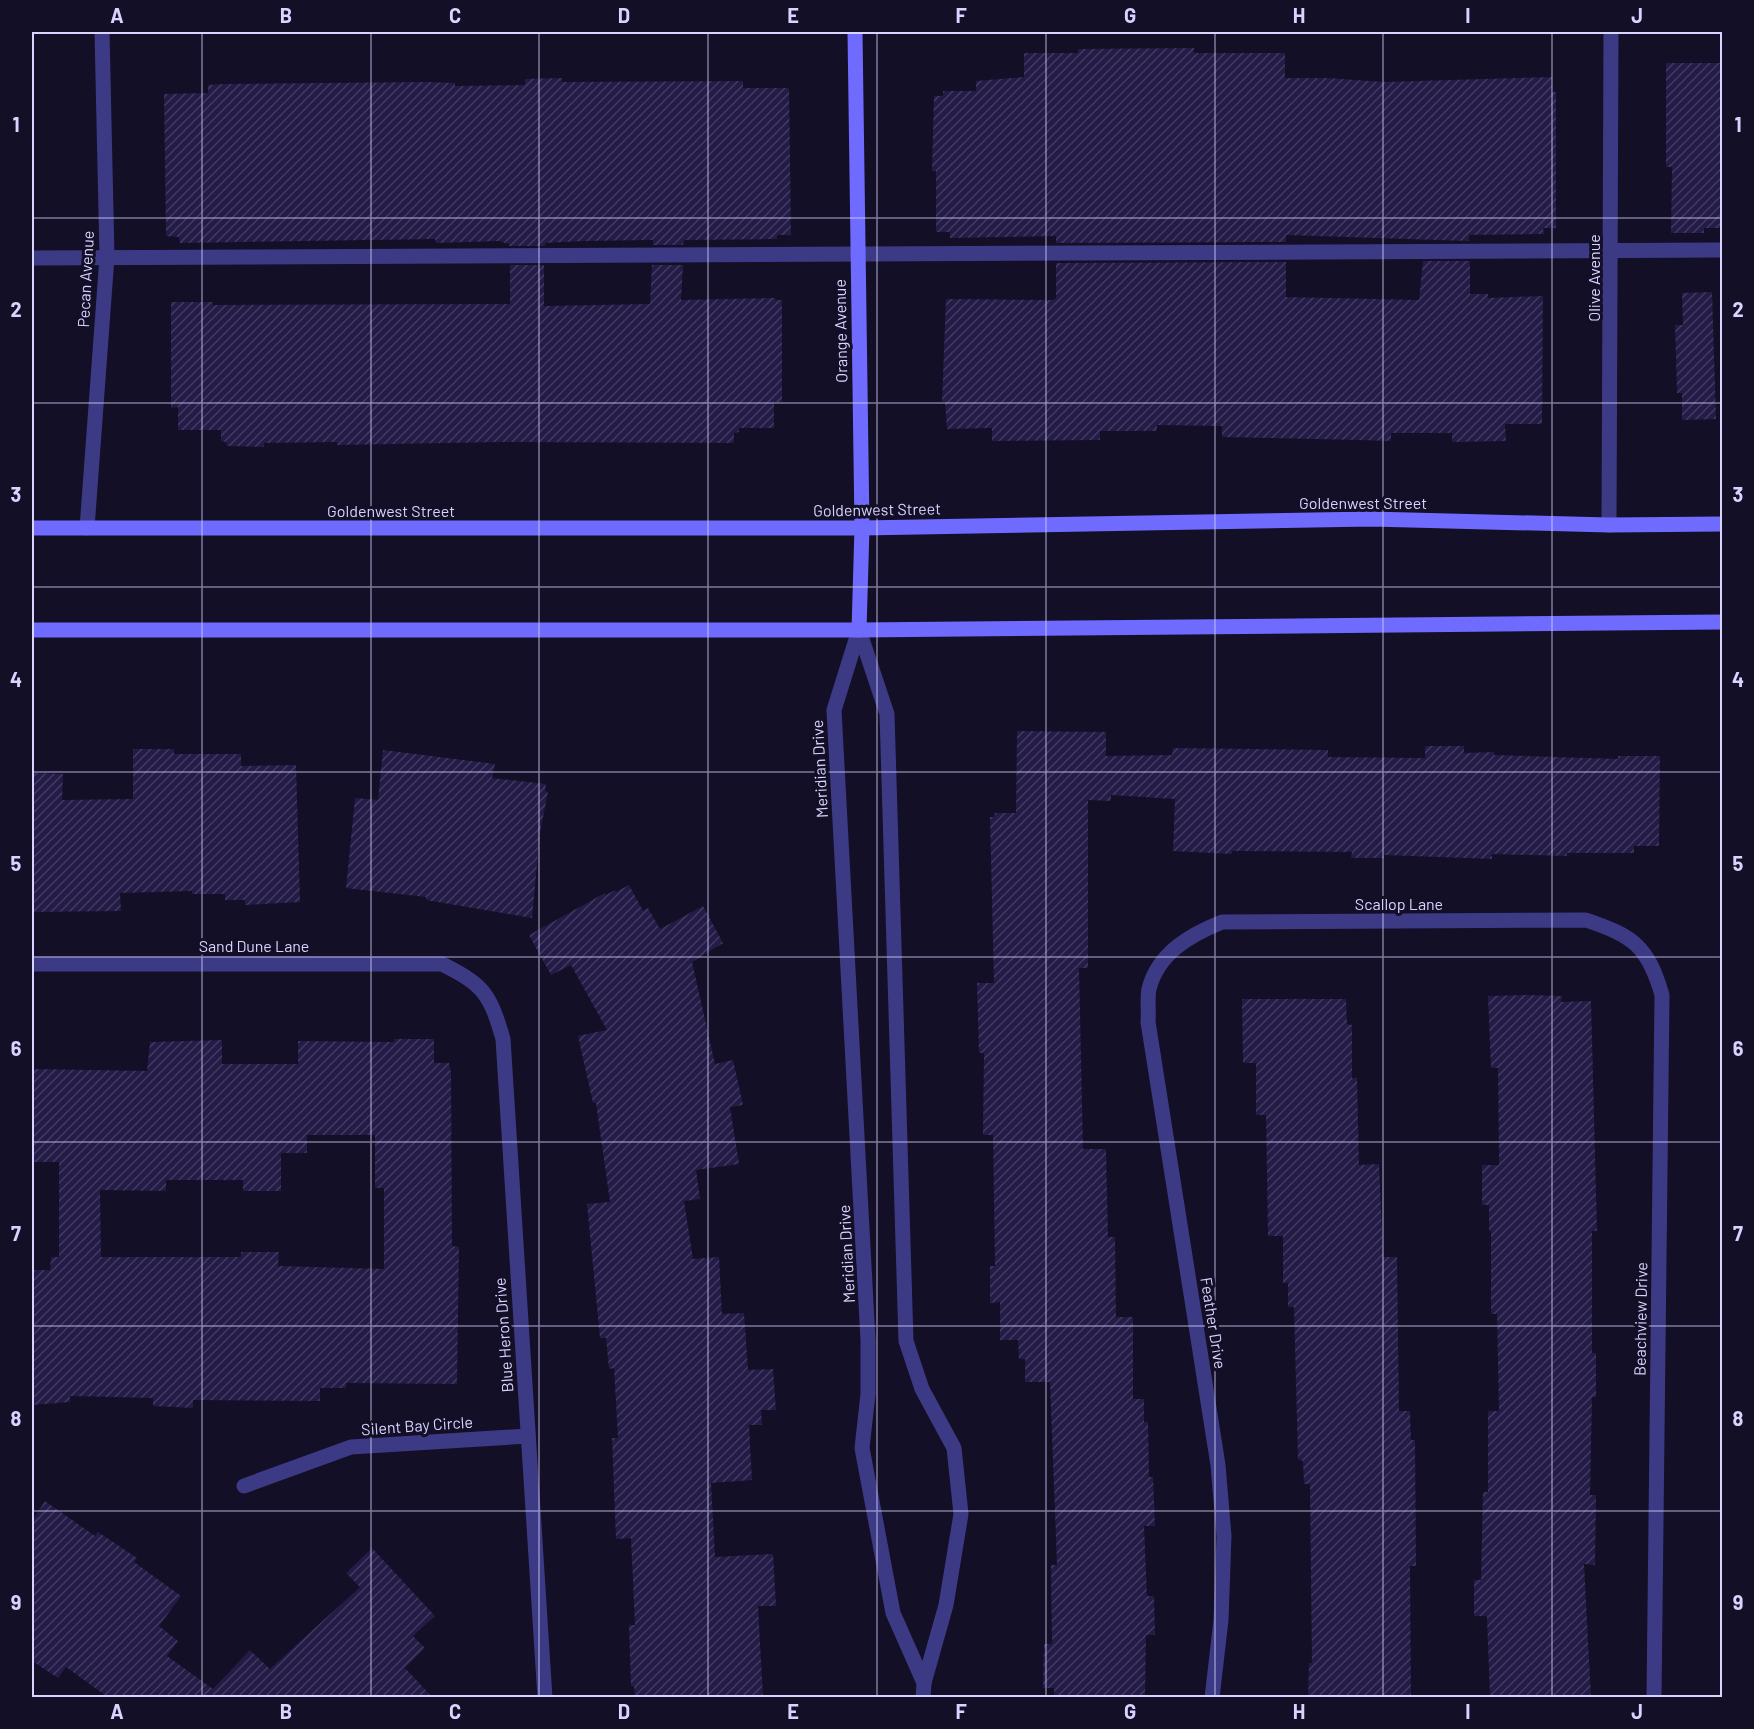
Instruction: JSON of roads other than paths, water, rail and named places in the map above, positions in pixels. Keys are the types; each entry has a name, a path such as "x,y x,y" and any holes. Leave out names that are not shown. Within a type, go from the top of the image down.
{"main road":[{"name":"Orange Avenue","path":"855,32 862,528 859,630"},
{"name":"Goldenwest Street","path":"32,528 862,528 1371,519 1609,525 1722,524"},
{"path":"32,630 859,630 1722,621"}],"street":[{"name":"Pecan Avenue","path":"87,528 107,257 102,32"},
{"name":"Olive Avenue","path":"1609,525 1612,250 1611,32"},
{"path":"32,258 1722,250"},
{"name":"Meridian Drive","path":"859,630 834,710 868,1340 868,1394 862,1448 893,1613 923,1690"},
{"name":"Meridian Drive","path":"859,630 887,714 906,1341 922,1389 954,1448 961,1514 946,1605 923,1690"},
{"name":"Scallop Lane","path":"1164,959 1189,936 1221,922 1586,920 1615,930 1639,946"},
{"name":"Beachview Drive","path":"1639,946 1654,967 1662,995 1654,1698"},
{"name":"Feather Drive","path":"1164,959 1149,989 1148,1022 1218,1465 1224,1536 1221,1620 1212,1698"},
{"name":"Sand Dune Lane","path":"32,964 405,962 442,964 472,979"},
{"name":"Blue Heron Drive","path":"472,979 493,1006 503,1039 545,1698"},
{"name":"Silent Bay Circle","path":"244,1486 351,1447 528,1436"}]}
